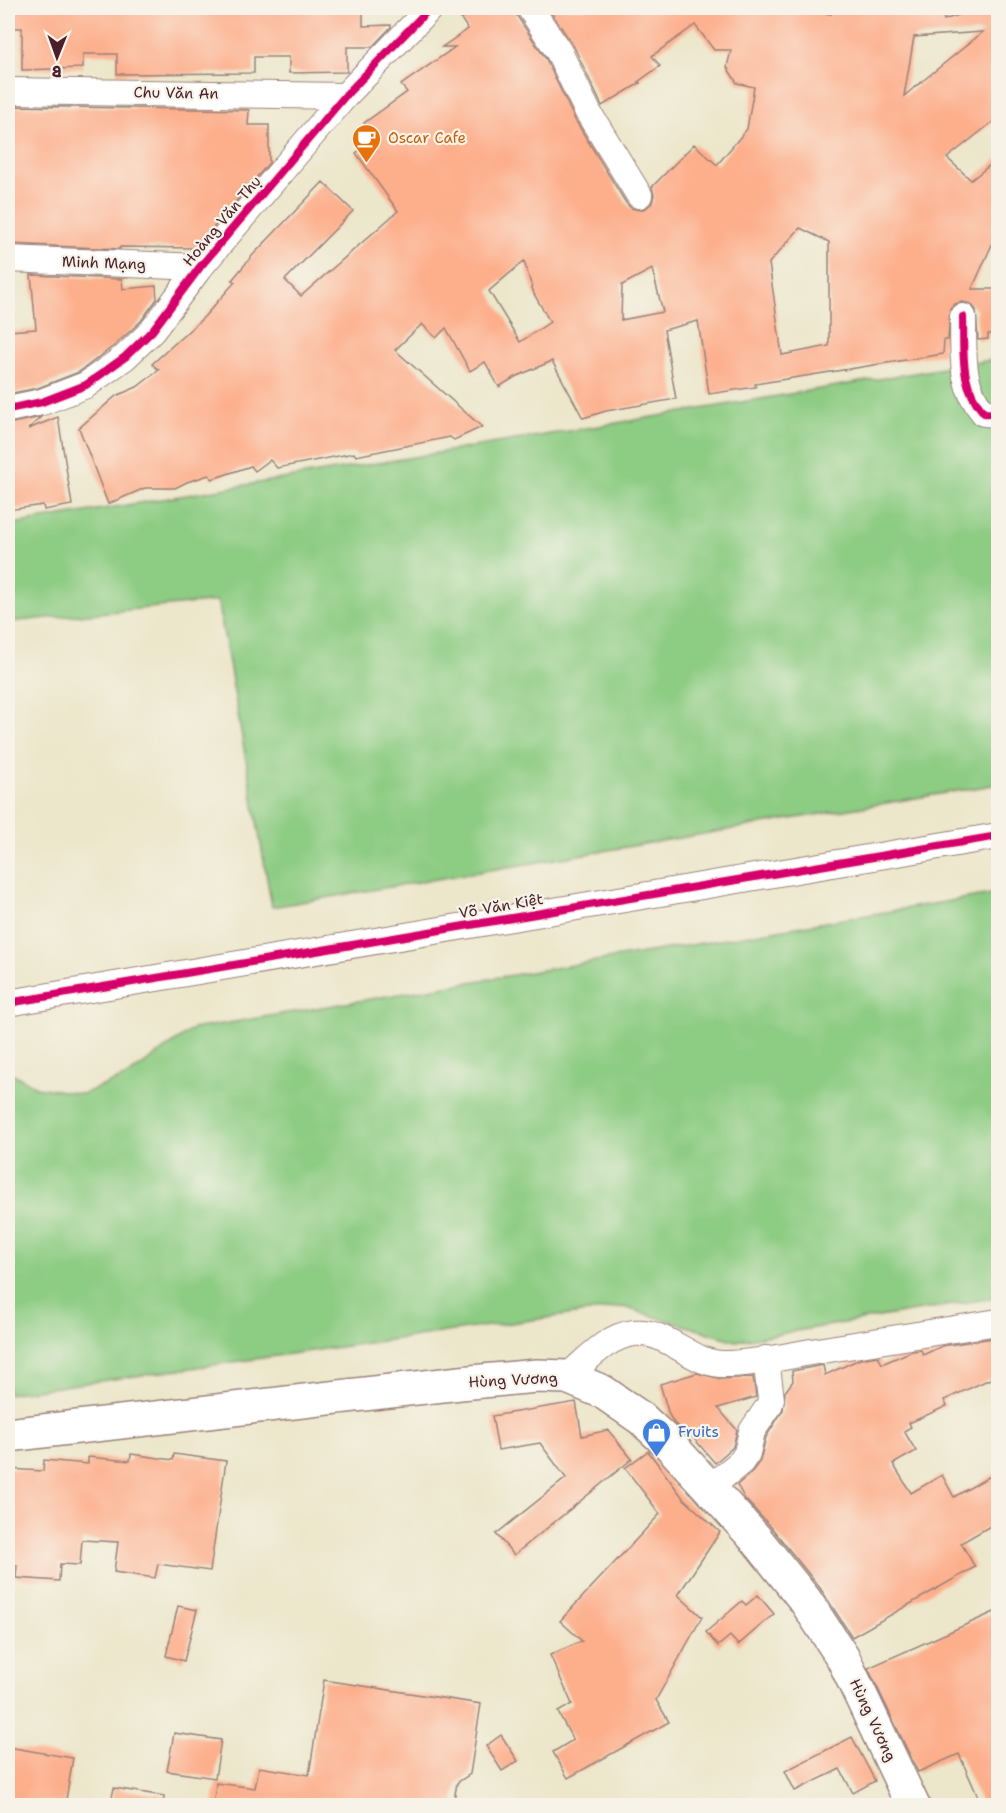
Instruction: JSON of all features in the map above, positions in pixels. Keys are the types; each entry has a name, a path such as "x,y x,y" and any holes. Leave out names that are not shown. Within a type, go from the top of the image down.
{"main road":[{"name":"Hùng Vương","path":"8,1435 460,1383 537,1376 567,1377 603,1392 642,1419 671,1446 756,1539 805,1600 843,1658 913,1806"}],"street":[{"name":"Hoàng Văn Thụ","path":"8,410 42,402 86,385 125,357 152,331 200,267 345,96 430,8"},
{"path":"530,8 559,52 588,112 639,195"},
{"name":"Chu Văn An","path":"8,91 345,96"},
{"name":"Minh Mạng","path":"8,259 200,267"},
{"path":"963,317 965,381 976,404 984,413 999,414"},
{"name":"Võ Văn Kiệt","path":"8,1003 999,836"},
{"path":"567,1377 612,1339 633,1333 647,1333 666,1339 711,1363 723,1364 999,1322"},
{"path":"709,1488 741,1462 747,1453 752,1431 770,1406 766,1359"}],"green space":[{"path":"998,359 998,784 272,907 218,601 8,622 8,525"},
{"path":"998,893 998,1297 736,1341 623,1307 8,1394 8,1071 36,1087 83,1094 127,1076 193,1029"}],"building":[{"path":"8,8 363,8 363,26 391,25 391,27 372,47 347,47 347,72 289,73 289,57 254,57 254,73 117,74 117,54 83,54 83,68 22,70 22,28 8,28"},
{"path":"476,8 515,8 517,16 546,59 575,120 626,203 631,208 639,210 652,203 654,195 652,187 694,144 717,165 747,129 754,87 737,83 727,67 731,50 714,50 695,25 652,56 660,66 638,82 640,83 602,106 573,45 548,8 796,8 831,14 831,8 942,8 944,20 979,8 999,8 999,117 947,158 971,180 999,158 999,229 972,289 999,289 999,334 988,334 988,339 978,340 976,310 971,304 962,302 955,304 950,310 948,340 944,340 943,354 755,384 756,387 709,394 698,321 664,330 676,399 606,411 583,418 552,361 515,377 499,387 485,362 470,371 446,328 436,338 422,324 395,350 482,427 454,440 450,437 356,456 354,453 277,468 270,460 255,471 251,466 212,479 209,475 175,488 145,488 108,504 79,428 116,396 137,387 159,370 152,364 204,317 235,282 232,280 252,256 323,182 353,211 285,280 301,296 398,211 356,153 376,139 364,123 407,92 401,85 455,47 442,47 468,29 461,19","holes":["983,32 904,96 914,37","800,228 829,242 829,346 782,355 769,263","524,261 534,294 550,322 520,342 489,291","652,269 663,312 621,320 622,285"]},
{"path":"8,106 249,110 248,125 269,125 269,163 196,248 120,247 120,249 8,244"},
{"path":"31,275 122,279 123,289 156,286 157,299 141,321 115,345 79,372 38,388 8,394 8,331 36,329"},
{"path":"41,417 28,429 58,417 72,505 44,510 43,505 8,510 8,424"},
{"path":"999,1337 999,1375 944,1400 947,1406 909,1423 911,1427 904,1431 916,1451 893,1464 911,1493 942,1475 954,1497 999,1471 999,1521 961,1543 975,1567 852,1637 820,1588 771,1527 745,1499 737,1485 751,1473 760,1461 766,1437 783,1410 785,1392 793,1381 792,1371 823,1365 825,1375 860,1359 878,1356 882,1364 912,1351 921,1350 923,1355 942,1346"},
{"path":"697,1373 721,1379 753,1377 756,1397 718,1408 737,1430 733,1447 715,1463 685,1428 682,1431 674,1423 669,1415 660,1384"},
{"path":"576,1402 582,1436 608,1430 632,1459 514,1555 496,1534 566,1478 540,1443 498,1450 492,1416"},
{"path":"648,1451 683,1498 720,1532 678,1595 702,1617 656,1700 669,1722 568,1778 553,1752 573,1740 558,1712 572,1704 550,1655 582,1641 560,1621 660,1514 625,1468"},
{"path":"131,1454 173,1460 174,1454 226,1461 210,1571 158,1564 155,1578 114,1572 118,1542 82,1540 80,1565 60,1564 59,1581 16,1578 17,1565 8,1564 8,1469 43,1471 44,1460 88,1464 88,1457 130,1461"},
{"path":"758,1595 774,1614 738,1645 730,1636 718,1646 706,1632 742,1601 746,1605"},
{"path":"178,1606 197,1610 184,1661 166,1656"},
{"path":"999,1610 999,1806 982,1806 959,1754 918,1772 868,1668"},
{"path":"324,1680 481,1704 470,1774 457,1783 453,1806 430,1806 411,1802 411,1806 213,1806 216,1783 255,1788 259,1767 309,1775"},
{"path":"174,1733 221,1740 215,1778 167,1771"},
{"path":"501,1735 518,1761 502,1771 486,1746"},
{"path":"852,1737 875,1781 853,1793 840,1769 795,1791 785,1771"},
{"path":"8,1747 73,1758 65,1806 8,1806"},
{"path":"114,1788 164,1796 163,1806 110,1806"}],"cycle path":[{"path":"8,409 42,402 86,385 125,357 152,331 200,267 345,96 430,8"},
{"path":"963,317 964,368 970,391 984,413 998,414"},
{"path":"8,1003 998,836"}],"place":[{"name":"Oscar Cafe","path":"367,164"},
{"name":"Fruits","path":"657,1458"}]}
